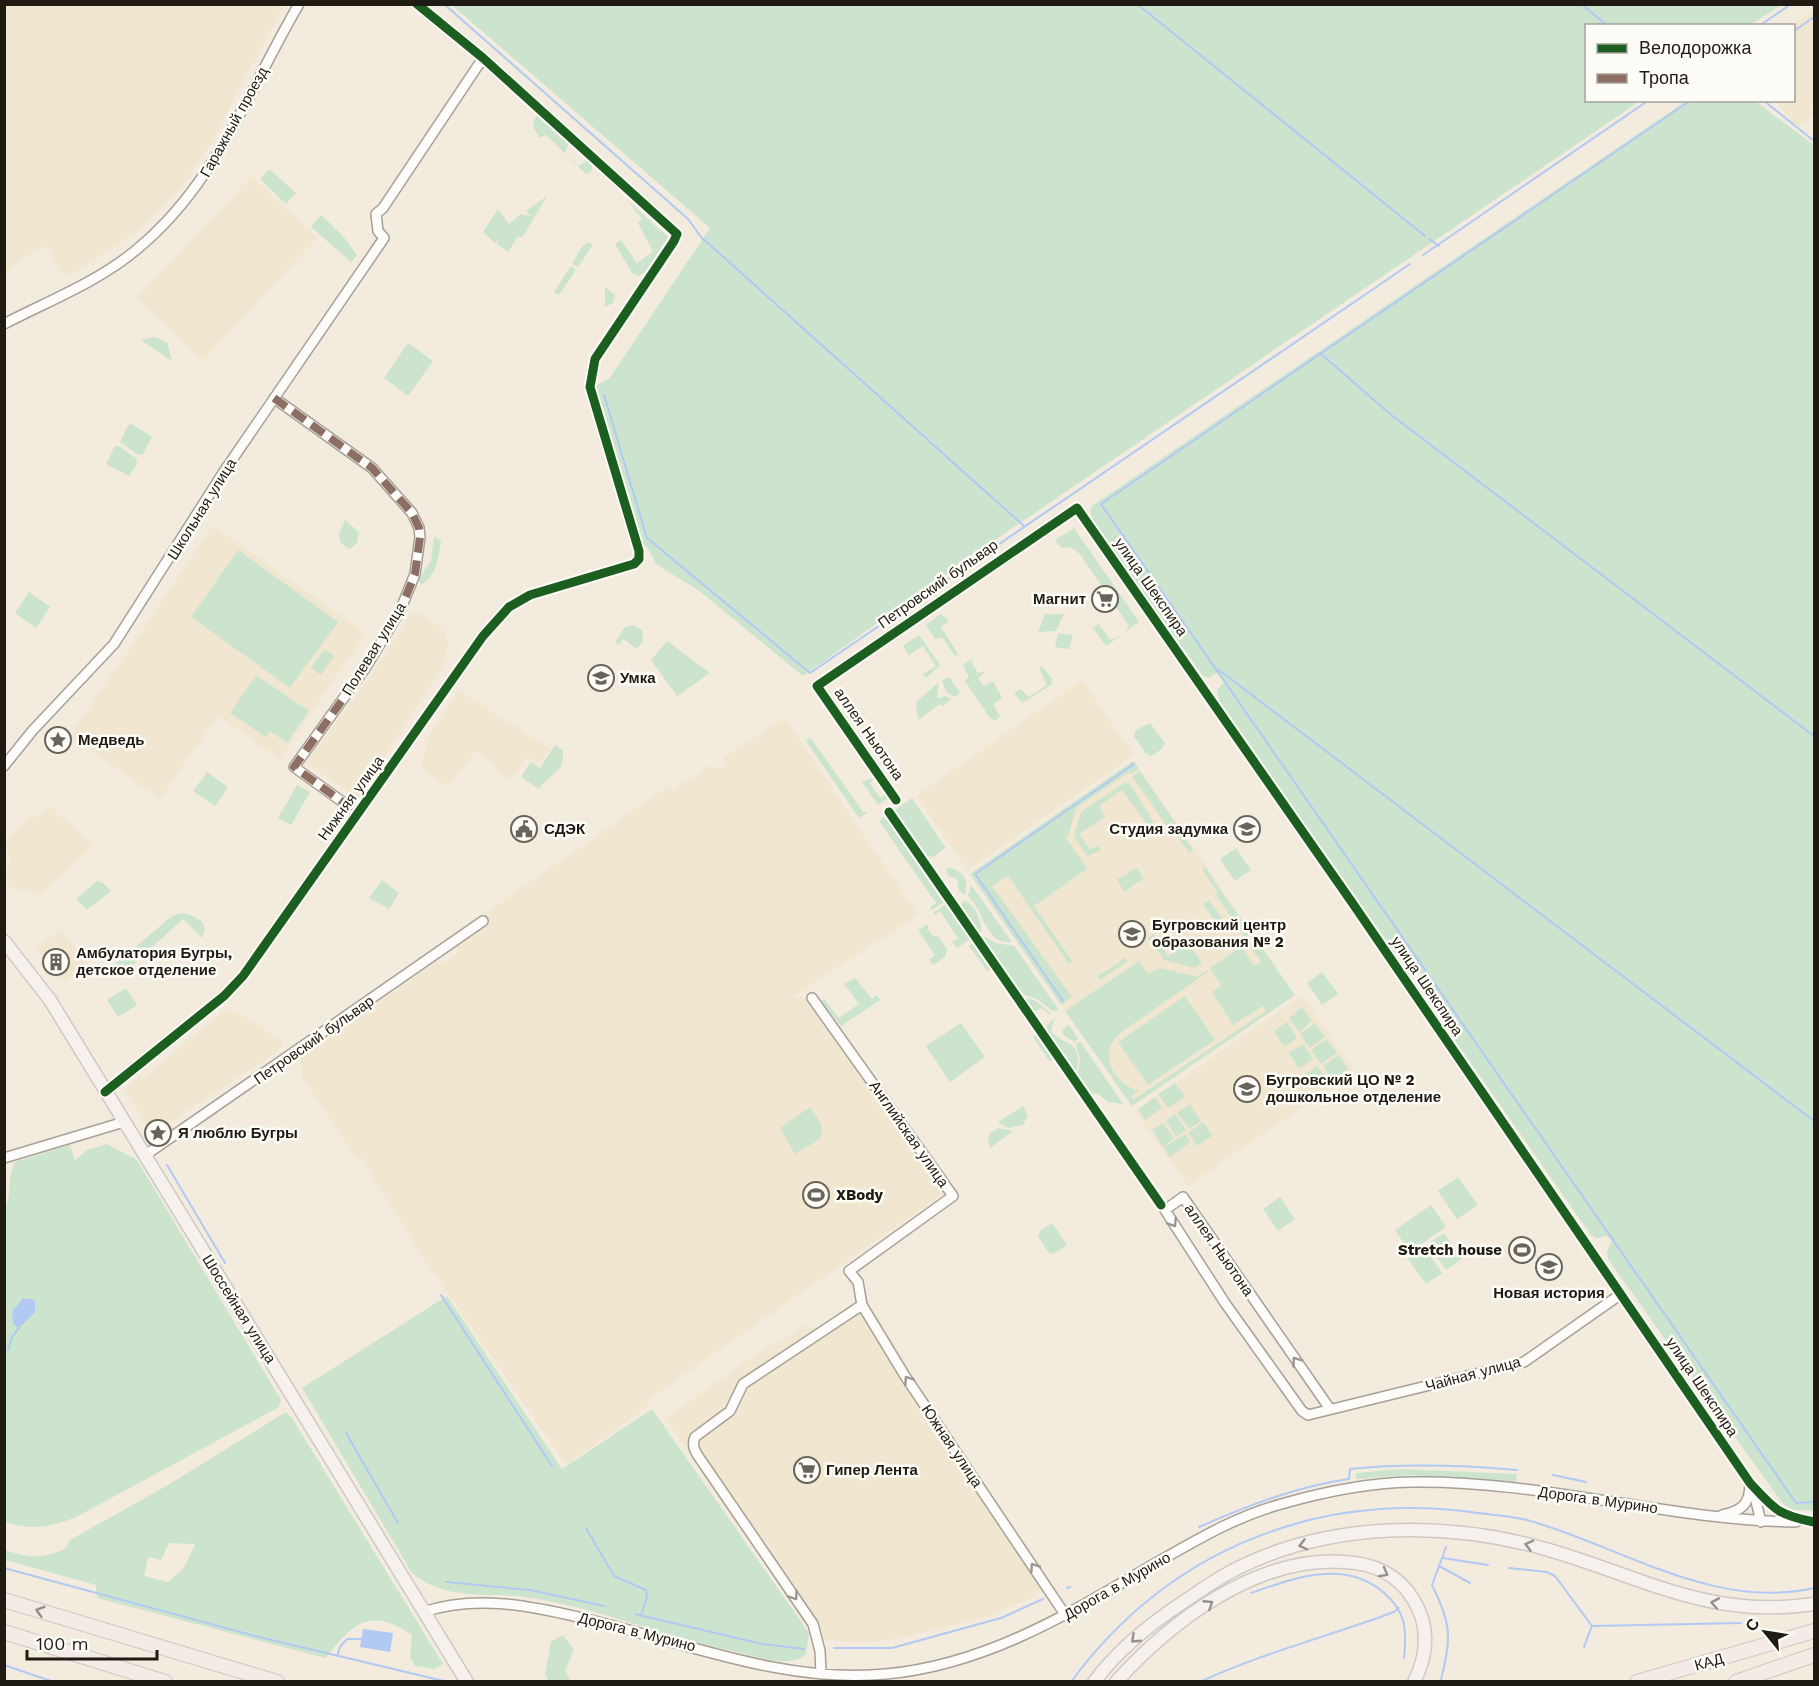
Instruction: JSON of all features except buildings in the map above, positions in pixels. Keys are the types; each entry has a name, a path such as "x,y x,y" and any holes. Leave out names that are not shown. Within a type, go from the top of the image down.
{"highway":[{"path":"4,1600 277,1682"},
{"name":"КАД","path":"1637,1682 1815,1631"},
{"path":"4,1632 165,1682"},
{"name":"КАД","path":"1736,1682 1815,1656"}],"main road":[{"name":"Шоссейная улица","path":"4,941 41,987 467,1682"},
{"path":"1094,1682 1140,1634 1165,1614 1216,1580 1241,1566 1296,1546 1360,1533 1428,1530 1499,1537 1545,1549 1669,1593 1717,1605 1772,1609 1815,1605"},
{"path":"1116,1682 1151,1646 1225,1594 1275,1572 1302,1564 1328,1561 1362,1563 1387,1573 1406,1589 1420,1611 1425,1631 1425,1652 1414,1682"}],"street":[{"name":"Гаражный проезд","path":"4,324 93,278 122,260 182,206 220,153 299,4"},
{"path":"417,4 483,58"},
{"name":"Школьная улица","path":"4,766 33,730 114,644 274,398 384,238 378,231 376,214 383,208 483,58"},
{"name":"Нижняя улица","path":"105,1092 215,1003 243,976 483,636 509,606 530,595 637,563 639,559 639,551 590,387 590,375 595,359 677,234 483,58"},
{"name":"Полевая улица","path":"274,398 372,468 412,513 419,528 420,543 414,574 400,611 366,667 294,767 358,813"},
{"name":"Петровский бульвар","path":"817,686 1077,508"},
{"name":"улица Шекспира","path":"1077,508 1750,1483"},
{"name":"аллея Ньютона","path":"817,686 896,800"},
{"name":"Петровский бульвар","path":"144,1156 483,921"},
{"name":"Английская улица","path":"812,998 953,1196 849,1271"},
{"path":"4,1158 124,1122"},
{"name":"аллея Ньютона","path":"1308,1415 1302,1411 1225,1303 1165,1210 1183,1197 1330,1409"},
{"name":"Южная улица","path":"849,1271 858,1282 862,1305 905,1376 1066,1616"},
{"name":"Чайная улица","path":"1308,1415 1524,1362 1621,1294"},
{"path":"821,1674 820,1651 813,1624 705,1466 694,1449 693,1442 695,1437 730,1411 743,1384 862,1305"},
{"name":"Дорога в Мурино","path":"423,1612 465,1602 529,1607 615,1625 752,1662 821,1674 886,1674 951,1662 998,1647 1066,1616 1236,1519 1323,1493 1364,1485 1457,1483 1761,1521 1815,1522"},
{"path":"1717,1516 1744,1508 1749,1500 1750,1483"},
{"path":"1750,1483 1757,1500 1761,1521"},
{"path":"1750,1483 1773,1508 1783,1515 1815,1522"}],"shaded area":[{"path":"4,5 284,5 214,138 183,185 136,233 65,278 47,246 21,259 5,274"},
{"path":"1814,10 1814,104 1811,106 1814,115 1798,126 1790,121 1777,102 1795,102 1793,24"},
{"path":"252,176 317,238 203,361 137,298"},
{"path":"213,526 366,633 280,759 218,716 160,799 70,736"},
{"path":"419,611 445,632 448,642 446,657 441,669 358,798 305,763 374,672 411,612"},
{"path":"1082,680 1134,755 968,870 916,796"},
{"path":"459,690 550,749 539,765 527,757 511,780 495,769 497,766 475,751 449,787 425,771 421,763 427,747 423,744"},
{"path":"785,718 918,915 794,996 796,999 802,995 943,1194 646,1401 649,1406 566,1465 423,1257 361,1158 358,1160 352,1153 301,1075 301,1057 436,962 444,963 457,954 457,947 486,926 480,917 669,786 672,791 711,765 720,769 727,763 724,758"},
{"name":"Бугровский центр образования № 2","path":"1134,761 1295,995 1132,1106 970,874"},
{"path":"49,806 94,845 39,896 23,887 16,892 5,881 5,868 10,861 5,842 32,813 38,818"},
{"path":"61,930 88,964 65,982 62,978 59,979 36,948"},
{"name":"Бугровский ЦО № 2 дошкольное отделение","path":"1302,995 1354,1071 1188,1186 1135,1111"},
{"path":"224,1010 233,1014 237,1012 284,1042 281,1049 156,1132 150,1131 124,1090 140,1076 144,1078"},
{"path":"864,1295 920,1387 1052,1584 1032,1597 990,1616 896,1639 857,1643 817,1639 665,1418 776,1341 779,1343 807,1324 816,1330"}],"green space":[{"path":"452,5 1781,5 1752,24 1585,24 1585,102 1639,102 973,555 803,676 698,590 656,564 648,548 644,546 595,386 609,379 710,228"},
{"path":"1685,102 1756,102 1814,145 1814,1511 1793,1510 1783,1504 1608,1259 1607,1251 1612,1241 1607,1236 1597,1238 1591,1235 1449,1032 1452,1030 1434,998 1436,996 1414,963 1408,966 1391,948 1219,701 1217,690 1225,681 1219,672 1209,678 1202,675 1093,520 1090,511 1092,506"},
{"path":"540,116 569,143 565,153 579,166 586,160 590,161 591,172 586,174 546,135 540,138 533,127 535,117"},
{"path":"269,169 296,193 286,204 260,179"},
{"path":"547,196 522,238 518,236 508,252 497,244 500,238 495,243 483,232 498,209 509,224 521,214 532,216 526,211"},
{"path":"627,200 668,237 645,272 639,276 632,273 615,244 621,240 637,263 653,252 638,223 642,219"},
{"path":"321,215 343,236 357,255 351,262 311,227"},
{"path":"588,242 593,245 578,267 572,264 581,248"},
{"path":"571,266 576,270 559,295 554,292"},
{"path":"605,287 615,295 613,303 605,307"},
{"path":"154,337 167,342 172,361 141,340"},
{"path":"408,343 433,361 408,396 384,378"},
{"path":"132,424 152,437 143,454 138,455 120,442 128,425"},
{"path":"118,446 136,458 137,463 129,476 106,464 114,447"},
{"path":"345,520 359,532 357,543 350,549 340,543 341,539 338,536"},
{"path":"1074,528 1139,622 1125,632 1129,626 1079,553 1070,547 1061,548 1055,540"},
{"path":"434,537 441,540 438,560 430,577 421,585 418,580 431,561"},
{"path":"238,550 338,622 290,688 191,617"},
{"path":"29,592 50,607 36,628 15,613"},
{"path":"941,614 949,621 941,627 958,654 955,656 942,637 935,639 926,625"},
{"path":"1045,614 1064,614 1056,631 1038,632"},
{"path":"1099,624 1110,640 1120,636 1106,646 1093,628"},
{"path":"633,625 642,630 643,641 637,649 623,639 619,645 615,642 625,627"},
{"path":"1058,633 1073,635 1069,649 1055,647"},
{"path":"919,635 940,665 926,678 923,674 936,666 923,646 909,655 903,646"},
{"path":"667,641 710,673 677,696 651,660"},
{"path":"324,649 334,656 321,675 311,668"},
{"path":"976,656 971,661 978,673 986,671 978,678 983,686 993,681 1002,698 993,704 1000,716 996,721 990,718 965,681 969,677 963,665"},
{"path":"1042,666 1052,679 1051,685 1022,703 1014,693 1020,689 1029,697 1047,685 1039,668"},
{"path":"256,675 309,711 287,743 270,731 266,737 230,713"},
{"path":"949,677 960,692 955,697 946,692 942,680"},
{"path":"939,682 937,699 945,696 952,699 942,706 940,704 918,720 916,702"},
{"path":"1150,723 1165,743 1162,749 1151,756 1145,753 1134,736 1136,730"},
{"path":"810,737 863,812 868,812 859,818 806,741"},
{"path":"555,745 563,750 562,764 539,789 521,777 531,762 540,768"},
{"path":"1133,761 1139,769 1131,774 1129,772 1076,808 1068,837 1063,833 1087,869 1034,906 1073,962 1069,964 1008,876 992,886 1072,997 1061,1005 970,874"},
{"path":"1140,771 1176,824 1169,829 1132,776"},
{"path":"207,772 228,787 215,806 193,791"},
{"path":"875,777 870,783 880,798 885,795 889,797 878,805 862,782"},
{"path":"1124,783 1130,784 1159,831 1163,832 1156,837 1122,790 1099,806 1105,817 1079,834 1090,850 1098,845 1101,850 1087,856 1074,836 1081,812"},
{"path":"297,785 310,792 291,825 278,818"},
{"path":"912,798 946,848 933,857 925,856 894,811"},
{"path":"885,816 944,902 932,910 930,908 936,903 879,821"},
{"path":"1180,829 1193,850 1189,853 1175,833"},
{"path":"1236,848 1251,870 1235,881 1220,859"},
{"path":"1205,867 1250,933 1245,937 1216,895 1218,893 1202,869"},
{"path":"946,868 956,870 963,876 966,884 965,895 959,891 957,879 948,876"},
{"path":"1137,868 1144,878 1124,892 1117,879"},
{"path":"382,880 399,893 389,909 369,898"},
{"path":"97,881 103,883 111,891 87,910 76,899"},
{"path":"971,885 1012,942 1003,942 990,933 974,902 968,896"},
{"path":"965,900 975,910 978,917 982,931 979,934 959,905"},
{"path":"1209,900 1229,928 1223,932 1203,904"},
{"path":"946,904 970,939 957,948 952,942 958,938 940,911 934,915 933,913"},
{"path":"183,913 201,921 204,927 202,938 183,919 123,974 114,965 172,916"},
{"path":"929,925 928,929 934,937 938,936 947,949 945,957 933,965 929,960 935,955 918,930"},
{"path":"1154,934 1168,956 1188,943 1202,963 1195,968 1164,960 1148,938"},
{"path":"985,937 996,943 1014,946 1058,1009 1054,1012 1037,999 1020,993 983,939"},
{"path":"1255,938 1295,995 1132,1106 1065,1011 1139,961 1148,974 1160,968 1197,977 1207,970 1208,972 1120,1033 1112,1043 1109,1062 1120,1080 1139,1091 1131,1096 1133,1100 1266,1011 1263,1006 1233,1025 1212,992 1221,985 1210,968 1239,948 1244,949 1254,966 1261,961 1250,947"},
{"path":"973,943 991,969 987,971 969,946"},
{"path":"1125,958 1128,961 1100,980 1098,976"},
{"path":"1322,972 1338,994 1322,1005 1307,983"},
{"path":"855,978 872,999 877,995 880,1000 841,1026 821,1001 824,999 839,1018 859,1004 844,984"},
{"path":"126,988 137,1005 118,1017 107,1000"},
{"path":"1185,996 1215,1040 1148,1085 1118,1042"},
{"path":"1023,997 1036,1001 1051,1014 1049,1015 1042,1008 1034,1012"},
{"path":"1302,1007 1312,1021 1299,1032 1289,1018"},
{"path":"1055,1018 1051,1031 1075,1049 1078,1062 1076,1073 1047,1032 1047,1025"},
{"path":"1287,1022 1297,1038 1284,1047 1274,1031"},
{"path":"961,1023 985,1057 950,1082 926,1046"},
{"path":"1315,1023 1325,1037 1310,1048 1300,1034"},
{"path":"1069,1025 1078,1038 1075,1042 1063,1035 1062,1030"},
{"path":"1037,1034 1054,1059 1050,1062 1033,1037"},
{"path":"1327,1039 1337,1053 1321,1064 1311,1050"},
{"path":"1080,1041 1123,1104 1108,1102 1098,1094 1089,1093 1077,1075 1080,1061 1076,1045"},
{"path":"1303,1044 1313,1059 1299,1069 1289,1053"},
{"path":"1339,1055 1348,1069 1332,1081 1323,1066"},
{"path":"1317,1066 1327,1078 1312,1087 1304,1075"},
{"path":"1175,1083 1185,1097 1168,1108 1158,1094"},
{"path":"1155,1097 1162,1108 1145,1120 1138,1109"},
{"path":"1190,1104 1201,1121 1189,1129 1177,1113"},
{"path":"1023,1106 1028,1115 1023,1125 1008,1128 998,1122"},
{"path":"810,1107 821,1125 821,1135 818,1140 795,1154 780,1128"},
{"path":"1175,1114 1186,1130 1176,1137 1166,1121"},
{"path":"1203,1122 1213,1135 1197,1146 1188,1133"},
{"path":"1163,1123 1174,1138 1164,1147 1185,1134 1190,1142 1170,1157 1152,1130"},
{"path":"999,1128 1013,1131 990,1148 988,1139 990,1133"},
{"path":"107,1144 137,1160 281,1400 279,1407 78,1516 60,1523 42,1526 15,1525 5,1522 4,1209 7,1204 12,1168 15,1162 70,1145 75,1160 87,1150"},
{"path":"1458,1177 1478,1205 1457,1219 1438,1191"},
{"path":"1280,1197 1295,1219 1278,1231 1263,1209"},
{"path":"1431,1205 1446,1227 1410,1252 1395,1230"},
{"path":"1052,1223 1067,1245 1053,1254 1048,1252 1038,1236 1040,1231"},
{"path":"1444,1233 1462,1259 1446,1270 1428,1244"},
{"path":"1424,1247 1442,1273 1426,1284 1408,1259"},
{"path":"447,1296 562,1469 652,1409 809,1633 806,1654 790,1661 760,1658 551,1602 525,1597 452,1592 425,1582 412,1573 302,1388"},
{"path":"286,1412 292,1418 443,1664 434,1669 415,1666 410,1657 412,1635 398,1626 385,1622 374,1620 364,1622 354,1628 345,1635 326,1658 97,1598 96,1585 5,1560 5,1550 35,1556 65,1549 70,1540 168,1485","holes":["169,1543 195,1544 184,1568 168,1582 144,1576 148,1557 161,1560"]},
{"path":"1399,1469 1517,1474 1516,1482 1408,1475 1356,1479 1356,1473"},
{"path":"563,1635 574,1649 565,1671 571,1681 549,1681 545,1675 551,1642"}],"water":[{"path":"23,1298 35,1300 35,1312 19,1328 14,1325 12,1312"},
{"path":"363,1629 393,1633 390,1652 360,1647"}],"waterway":[{"path":"444,4 688,219 701,237 1024,526"},
{"path":"1137,4 1425,236"},
{"path":"1581,4 1606,24"},
{"path":"1762,24 1791,4"},
{"path":"1795,30 1814,17"},
{"path":"1423,255 1646,102"},
{"path":"1688,102 1101,504 1796,1503 1814,1502"},
{"path":"1765,102 1814,141"},
{"path":"1429,239 1439,246"},
{"path":"604,395 647,538 810,673 1410,264"},
{"path":"1320,353 1390,414 1814,736"},
{"path":"1219,670 1814,1121"},
{"path":"1063,1001 975,874 1134,764"},
{"path":"167,1165 225,1263"},
{"path":"441,1295 552,1466"},
{"path":"8,1350 12,1337 19,1328"},
{"path":"346,1433 398,1523"},
{"path":"1199,1527 1273,1498 1311,1486 1349,1479 1350,1469 1434,1465 1517,1470"},
{"path":"1553,1475 1586,1482"},
{"path":"1071,1682 1110,1636 1153,1597 1200,1564 1250,1539 1304,1522 1360,1511 1418,1508 1527,1520 1704,1583 1740,1591 1777,1593 1814,1588"},
{"path":"586,1528 614,1576 646,1590 647,1597 641,1616"},
{"path":"1441,1679 1447,1652 1448,1631 1443,1610 1432,1585 1446,1547"},
{"path":"1443,1558 1488,1565"},
{"path":"1439,1566 1470,1583"},
{"path":"4,1568 259,1637 448,1682"},
{"path":"1509,1568 1547,1572 1555,1576 1592,1626 1584,1647"},
{"path":"1251,1593 1318,1574 1352,1576 1368,1582 1391,1599 1401,1614 1405,1629 1404,1658"},
{"path":"446,1582 530,1590 604,1606"},
{"path":"834,1648 892,1648 1001,1618 1043,1599"},
{"path":"1200,1682 1247,1662 1370,1621 1399,1608"},
{"path":"635,1614 762,1644 804,1649"},
{"path":"1592,1626 1741,1623"},
{"path":"337,1656 340,1647 347,1639 362,1639"},
{"path":"4,1665 54,1682"}],"marked path":[{"path":"274,398 372,468 412,513 419,528 415,574 400,611 366,667 294,767 358,813 360,810"}],"cycle path":[{"path":"105,1092 224,996 243,976 483,636 509,607 530,595 634,564 639,559 639,551 590,387 595,359 677,234 483,58 417,4"},
{"path":"896,800 817,686 1077,508 1351,901 1750,1483 1765,1500 1778,1510 1792,1517 1814,1522"},
{"path":"889,812 1161,1205"}],"place":[{"name":"Магнит","path":"1105,599"},
{"name":"Умка","path":"601,678"},
{"name":"Медведь","path":"58,740"},
{"name":"СДЭК","path":"524,829"},
{"name":"Студия задумка","path":"1247,829"},
{"name":"Бугровский центр образования № 2","path":"1132,934"},
{"name":"Амбулатория Бугры, детское отделение","path":"56,962"},
{"name":"Бугровский ЦО № 2 дошкольное отделение","path":"1247,1089"},
{"name":"Я люблю Бугры","path":"158,1133"},
{"name":"XBody","path":"816,1195"},
{"name":"Stretch house","path":"1522,1250"},
{"name":"Новая история","path":"1549,1267"},
{"name":"Гипер Лента","path":"807,1470"}]}
